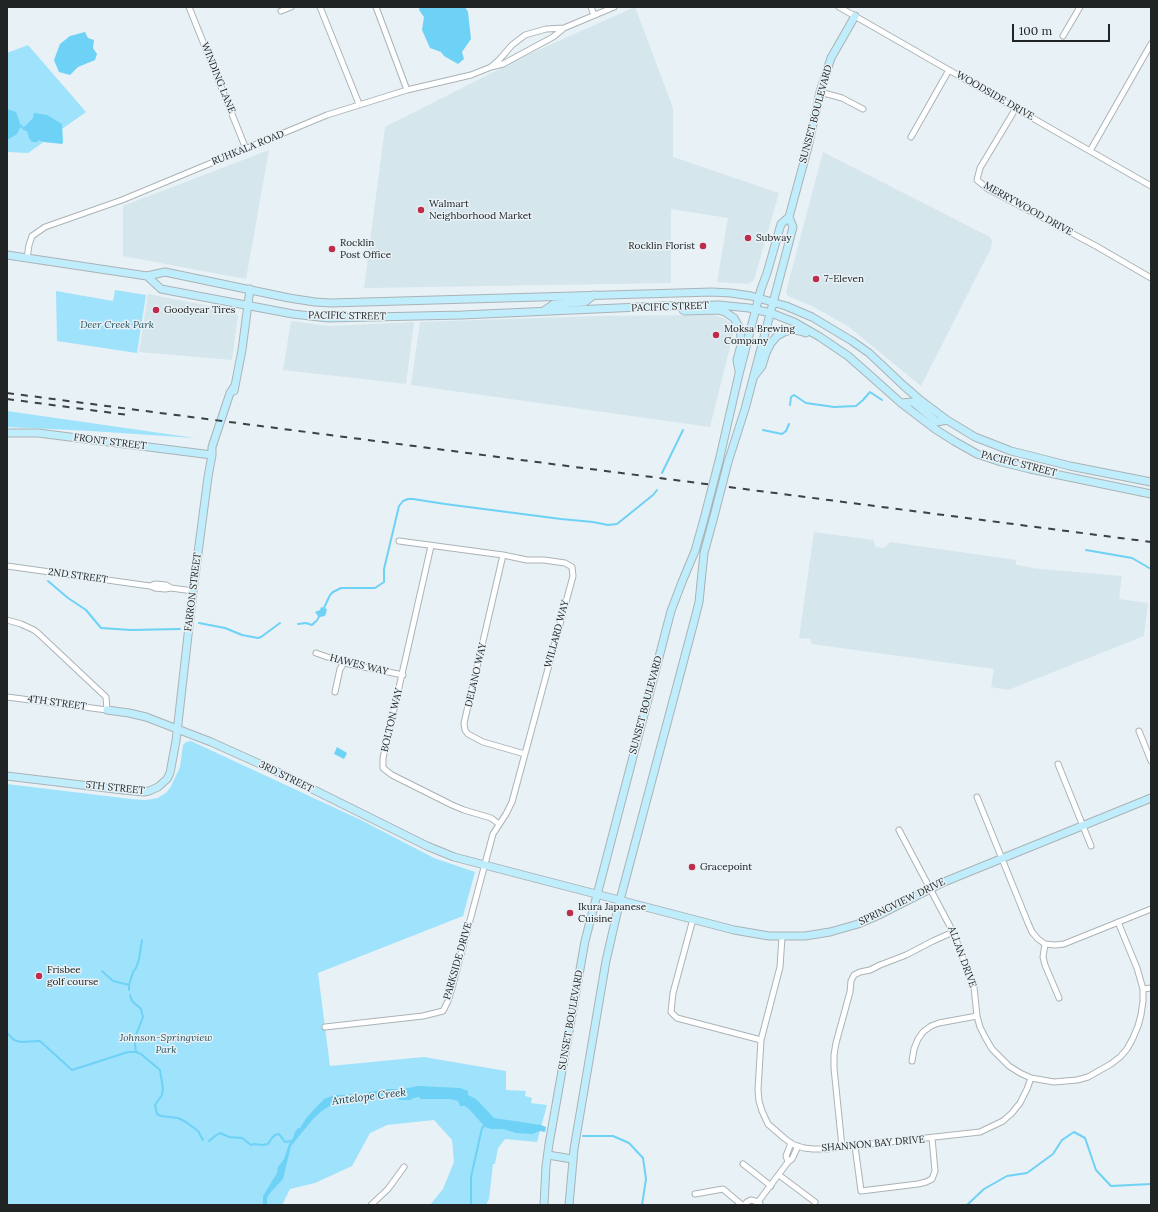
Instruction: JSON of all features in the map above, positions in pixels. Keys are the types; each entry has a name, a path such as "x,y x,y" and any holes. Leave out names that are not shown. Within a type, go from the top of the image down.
{"main road":[{"name":"SUNSET BOULEVARD","path":"544,1205 548,1154 580,963 596,894 671,611 695,551 704,519 759,298 781,224 789,217 808,147 820,92 831,58 855,16"},
{"name":"SUNSET BOULEVARD","path":"569,1205 572,1159 606,961 620,900 699,602 704,553 728,462 745,409 793,227 789,217"},
{"name":"PACIFIC STREET","path":"7,255 147,276 165,272 289,298 331,303 712,292 731,293 759,298 786,306 812,318 869,352 904,386 947,420 975,437 1015,452 1070,466 1151,482"},
{"name":"PACIFIC STREET","path":"147,276 162,289 293,314 328,318 462,315 545,310 675,306 726,306 770,313 794,322 820,337 842,352 901,403 944,435 977,454 1030,469 1151,494"},
{"name":"FARRON STREET","path":"178,729 193,591 212,455 234,394 234,387 241,357 250,289"},
{"path":"545,310 554,304 585,302 594,295"},
{"path":"675,306 685,311 718,310 731,315 740,329 741,344 737,360 740,374"},
{"path":"753,378 762,366 766,352 777,336 792,330 820,337"},
{"path":"901,403 913,402 937,422 947,420"},
{"name":"FRONT STREET","path":"7,433 38,433 212,455"},
{"path":"989,457 994,445"},
{"path":"1068,476 1070,466"},
{"name":"3RD STREET","path":"107,710 136,714 211,742 454,857 620,900"},
{"name":"5TH STREET","path":"7,776 137,792 149,791 158,788 170,773 178,729"},
{"name":"SPRINGVIEW DRIVE","path":"620,900 752,934 782,937 817,935 858,924 944,882 1151,798"},
{"path":"548,1154 572,1159"}],"street":[{"name":"WINDING LANE","path":"190,7 246,149"},
{"path":"281,11 291,7"},
{"path":"320,7 359,104"},
{"path":"376,7 406,90"},
{"path":"591,7 594,15"},
{"name":"RUHKALA ROAD","path":"27,258 32,236 45,228 122,200 328,115 406,90 471,75 503,64 553,37 564,28 614,7"},
{"name":"WOODSIDE DRIVE","path":"839,7 1151,186"},
{"path":"1063,36 1080,7"},
{"name":"RUHKALA ROAD","path":"491,67 512,45 525,35 546,29 564,28"},
{"path":"1090,151 1151,44"},
{"path":"911,137 949,70"},
{"path":"820,92 842,98 863,109"},
{"name":"MERRYWOOD DRIVE","path":"1016,108 980,168 977,180 988,189 1096,246 1151,278"},
{"name":"WILLARD WAY","path":"399,541 503,555 527,560 565,562 572,567 572,576 512,802 493,834 484,866"},
{"name":"BOLTON WAY","path":"431,546 383,768 392,775 452,805 491,818 499,824"},
{"name":"DELANO WAY","path":"503,555 464,723 465,730 468,734 483,742 525,754"},
{"name":"2ND STREET","path":"7,566 150,586 155,584 166,585 171,588 193,591"},
{"path":"7,620 22,624 40,634 106,697 107,710"},
{"name":"HAWES WAY","path":"316,654 344,663 403,675"},
{"path":"335,692 340,669 344,663"},
{"name":"4TH STREET","path":"7,697 107,710"},
{"path":"1139,731 1151,761"},
{"path":"1058,764 1091,846"},
{"path":"977,797 1032,932 1038,939 1046,944 1064,944 1151,909"},
{"name":"ALLAN DRIVE","path":"899,830 953,932 974,987 977,1016 985,1038 992,1049 1009,1066 1031,1078 1054,1082 1077,1080 1088,1077 1111,1064 1120,1057 1126,1049 1138,1026 1143,1001 1143,989 1137,968 1118,922"},
{"name":"PARKSIDE DRIVE","path":"325,1027 423,1016 443,1011 452,988 484,866"},
{"path":"692,919 673,993 671,1012 677,1018 761,1040"},
{"path":"842,1147 834,1055 850,992 851,980 854,975 860,972 870,970 906,955 953,932"},
{"name":"SHANNON BAY DRIVE","path":"782,937 780,967 761,1040 758,1080 759,1101 762,1112 768,1124 791,1143 813,1149 855,1146 980,1132 1003,1121 1020,1103 1031,1078"},
{"path":"1046,944 1044,958 1045,965 1059,998"},
{"path":"1143,989 1151,988"},
{"path":"912,1061 914,1049 918,1039 923,1032 931,1026 939,1023 977,1016"},
{"path":"855,1146 861,1191 918,1184 932,1179 935,1171 932,1138"},
{"path":"788,1162 786,1156 791,1143"},
{"path":"695,1194 723,1189 743,1205 751,1200 760,1204 788,1162 792,1159 798,1146"},
{"path":"743,1164 771,1186"},
{"path":"371,1205 388,1189 404,1167"},
{"path":"779,1175 814,1202"}],"shaded area":[{"path":"635,7 673,108 673,157 779,193 754,280 748,284 717,282 728,218 671,209 671,283 364,288 385,127 527,55"},
{"path":"269,150 246,279 123,256 123,206"},
{"path":"823,152 990,237 992,241 991,248 921,386 849,327 812,306 788,296 786,292"},
{"path":"148,294 235,311 238,316 232,360 139,352"},
{"path":"713,315 723,318 733,325 734,331 710,427 411,385 420,322 597,316"},
{"path":"291,321 329,326 414,322 406,384 283,370"},
{"path":"814,532 873,540 876,547 884,548 890,542 1016,560 1016,565 1030,568 1122,576 1119,599 1148,603 1144,636 1008,690 991,687 994,669 812,644 810,639 799,638"}],"green space":[{"path":"28,45 86,112 28,153 7,152 7,53"},
{"name":"Deer Creek Park","path":"115,290 146,295 137,353 57,341 56,291 113,301"},
{"path":"7,411 195,438 7,427"},
{"name":"Johnson-Springview Park","path":"191,741 361,820 434,858 475,872 463,916 318,973 330,1066 424,1057 506,1071 506,1090 526,1091 525,1096 532,1098 531,1103 547,1105 537,1142 505,1139 498,1148 495,1164 493,1164 489,1199 486,1205 430,1205 443,1189 454,1162 452,1140 434,1120 387,1125 370,1133 352,1166 315,1183 290,1189 282,1205 7,1205 7,784 131,799 146,800 158,798 167,792 171,786 180,767 183,745 186,742"}],"water":[{"path":"420,7 465,7 468,12 471,39 462,52 464,59 458,64 444,56 441,52 430,48 422,30 424,17 419,10"},
{"path":"85,32 88,38 94,40 93,48 97,54 95,60 78,67 70,75 59,72 54,60 60,44 70,36"},
{"path":"7,109 16,112 21,126 17,134 7,140"},
{"path":"34,113 47,115 62,124 62,144 38,140 38,142 32,142 24,127 33,118"},
{"path":"321,607 327,609 326,613 325,616 320,617 317,622 318,616 315,612 320,610"},
{"path":"337,747 347,753 344,759 334,754"},
{"path":"418,1086 460,1088 468,1091 468,1095 476,1099 494,1118 541,1125 546,1127 545,1132 540,1131 532,1134 516,1133 503,1129 491,1129 485,1127 465,1106 460,1106 458,1101 450,1099 421,1099 419,1097 411,1100 400,1100 384,1095 367,1101 351,1103 337,1102 323,1110 313,1119 291,1146 283,1179 270,1193 267,1198 267,1205 263,1205 263,1196 277,1173 278,1167 284,1159 295,1132 324,1099 335,1095 351,1094 358,1097 365,1096 369,1092"}],"waterway":[{"path":"21,126 24,129"},
{"path":"790,405 791,397 794,395 806,403 834,407 856,406 870,392 882,400"},
{"path":"763,430 782,434 786,431 789,424"},
{"path":"662,473 683,430"},
{"path":"323,610 330,595 341,588 375,588 384,582 384,569 399,506 403,501 408,499 608,525 617,524 653,495 657,490"},
{"path":"1086,550 1132,558 1151,569"},
{"path":"48,581 68,598 86,610 101,628 131,630 180,629"},
{"path":"298,624 306,623 312,625 316,621"},
{"path":"199,623 225,628 242,635 258,638 280,623"},
{"path":"129,990 133,972 139,959 142,940"},
{"path":"102,971 113,981 129,985"},
{"path":"130,995 132,1001 141,1009 143,1017 136,1035 136,1052"},
{"path":"7,1033 14,1040 21,1042 40,1041 72,1070 128,1052 136,1052 141,1054 160,1070 163,1089 162,1095 155,1105 157,1114 161,1116 178,1118 186,1122 198,1131 203,1140"},
{"path":"471,1205 471,1177 482,1128 485,1125"},
{"name":"Antelope Creek","path":"967,1205 984,1189 1007,1176 1027,1173 1053,1154 1062,1140 1074,1132 1085,1138 1096,1170 1111,1186 1151,1184"},
{"path":"209,1141 220,1133 229,1137 242,1138 251,1145 268,1144 275,1135 279,1134 285,1142 292,1141"},
{"name":"Antelope Creek","path":"583,1136 613,1136 629,1143 643,1158 646,1179 642,1205"}],"railway":[{"path":"7,393 1151,542"},
{"path":"7,399 128,415"}],"place":[{"name":"Walmart Neighborhood Market","path":"421,210"},
{"name":"Subway","path":"748,238"},
{"name":"Rocklin Florist","path":"703,246"},
{"name":"Rocklin Post Office","path":"332,249"},
{"name":"7-Eleven","path":"816,279"},
{"name":"Goodyear Tires","path":"156,310"},
{"name":"Moksa Brewing Company","path":"716,335"},
{"name":"Gracepoint","path":"692,867"},
{"name":"Ikura Japanese Cuisine","path":"570,913"},
{"name":"Frisbee golf course","path":"39,976"}]}
